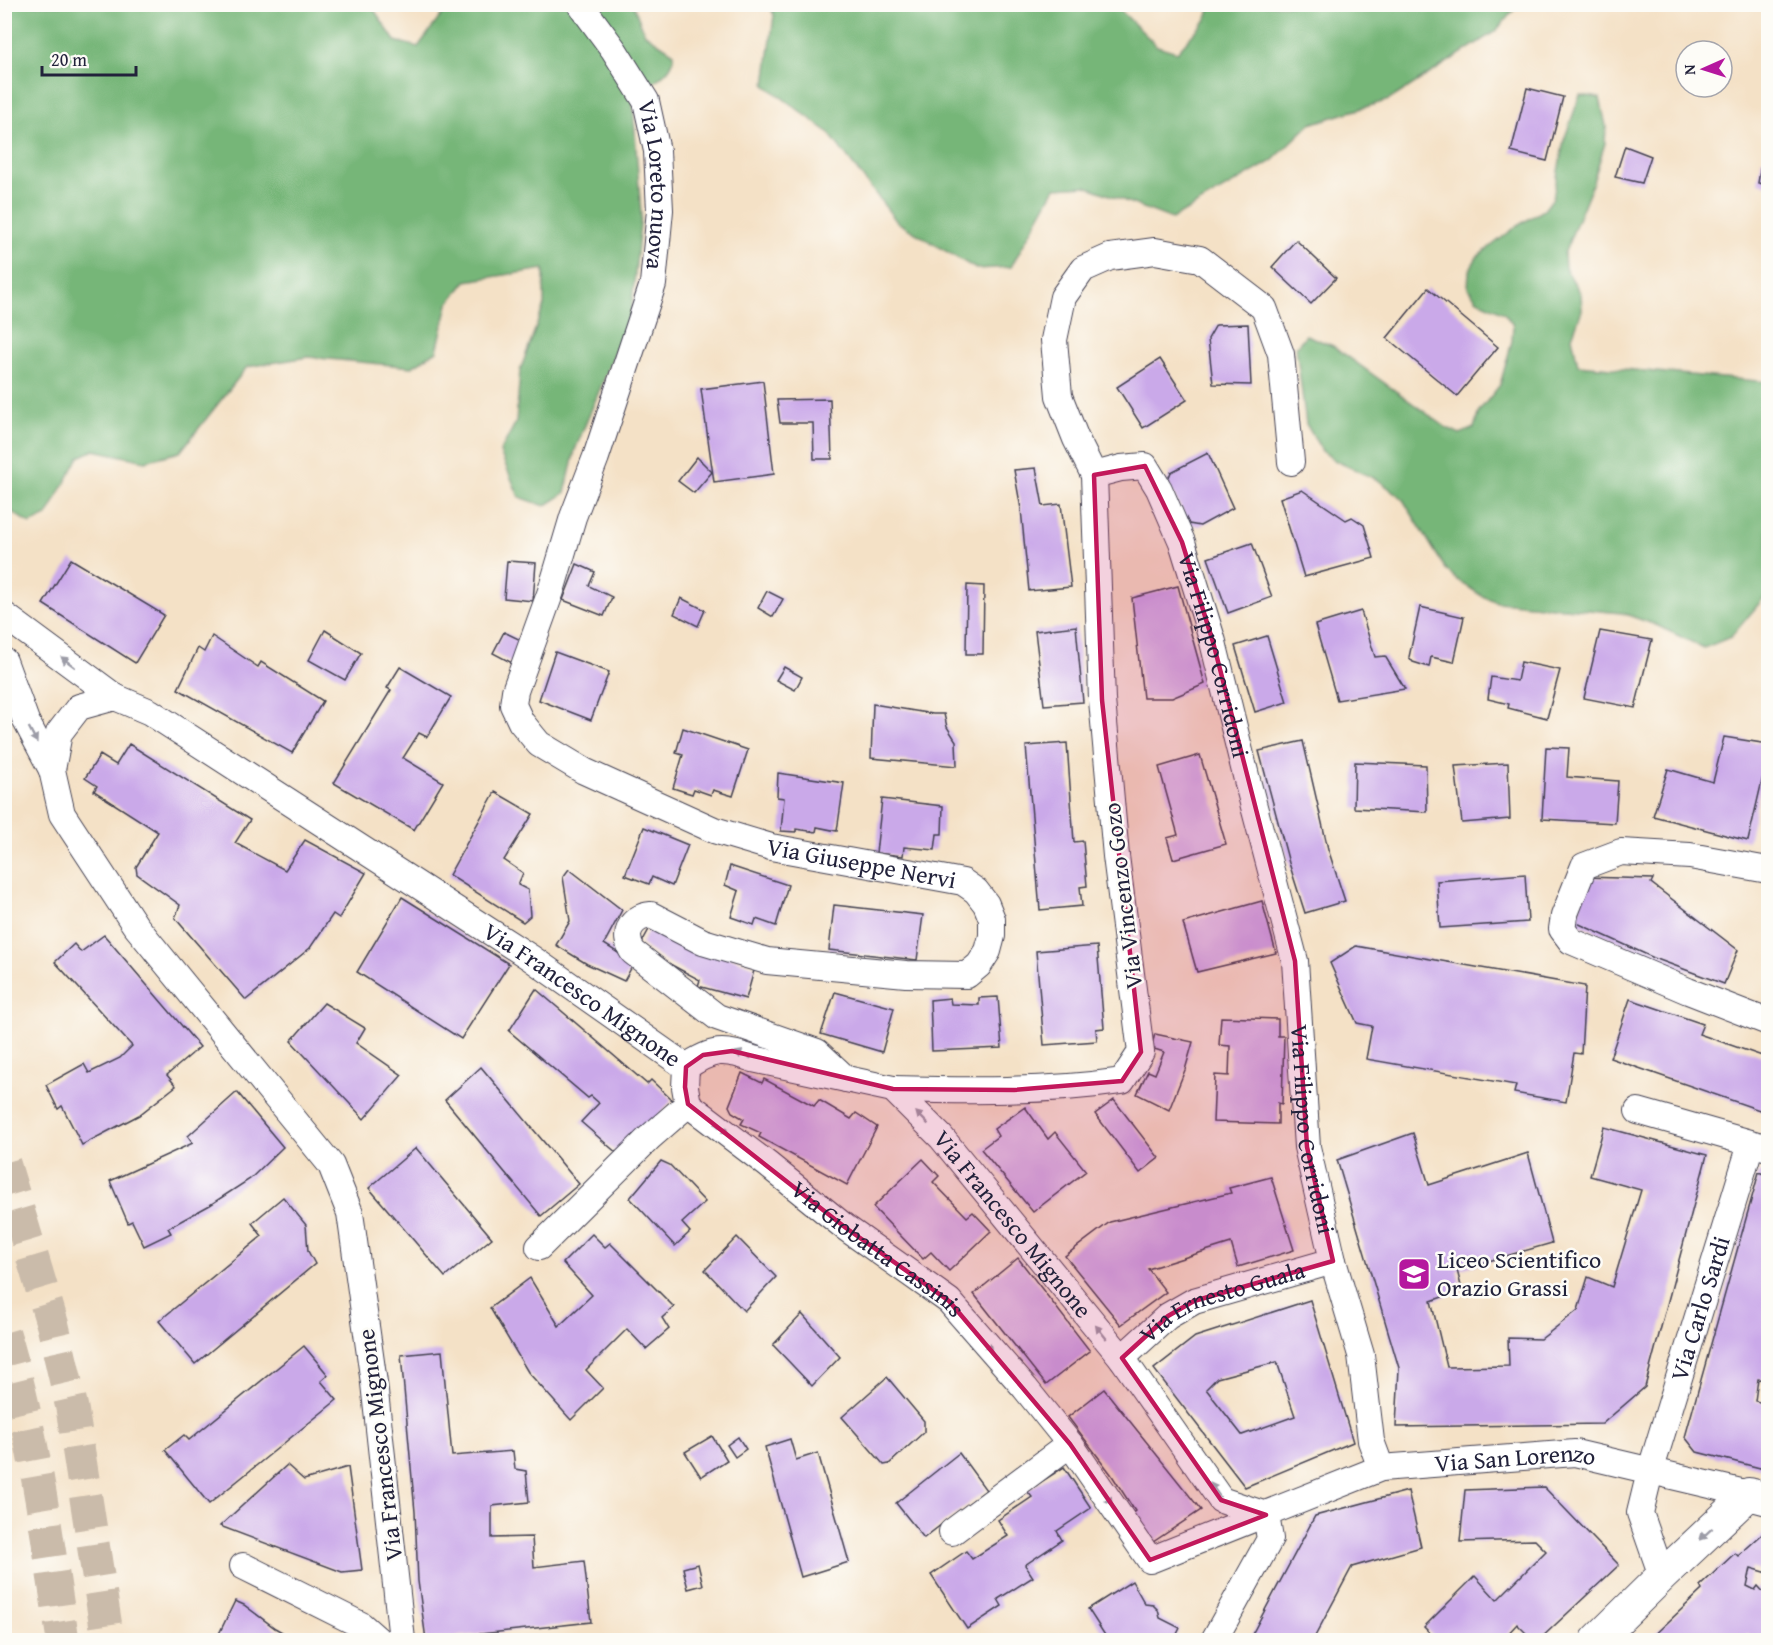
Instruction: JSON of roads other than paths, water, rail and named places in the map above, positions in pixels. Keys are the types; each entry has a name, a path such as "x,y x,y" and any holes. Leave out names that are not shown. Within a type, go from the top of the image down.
{"street":[{"name":"Via Loreto nuova","path":"573,517 596,457 653,284 660,210 657,151 646,101 614,50 580,4"},
{"path":"1094,475 1076,439 1059,396 1054,340 1063,297 1083,269 1110,257 1155,251 1200,259 1264,308 1281,354 1291,462"},
{"name":"Via Filippo Corridoni","path":"1094,475 1121,468 1145,466 1159,489 1182,542 1213,642 1295,961 1307,1147 1333,1261 1361,1355 1371,1441 1381,1468"},
{"name":"Via Vincenzo Gozo","path":"893,1089 1014,1090 1080,1087 1122,1081 1141,1052 1116,856 1103,712 1094,475"},
{"name":"Via Giuseppe Nervi","path":"573,517 515,691 513,705 521,722 539,744 584,771 714,830 771,847 963,882 976,891 986,904 992,919 992,936 979,964 967,975 906,974 767,961 703,942 651,915 644,916 632,925 628,939 633,952 717,1017 817,1052 846,1079"},
{"name":"Via Francesco Mignone","path":"4,615 115,697 150,712 294,807 403,874 531,958 686,1067 703,1055 732,1051 753,1059 893,1089 941,1137 1122,1358 1221,1500 1266,1515"},
{"name":"Via Francesco Mignone","path":"4,661 26,721 52,770 62,814 135,925 331,1165 350,1213 374,1383 402,1641"},
{"name":"Via Francesco Mignone","path":"52,770 59,733 79,707 115,697"},
{"path":"1768,870 1690,856 1621,852 1584,866 1563,916 1562,929 1571,941 1768,1022"},
{"path":"539,1247 649,1138 688,1104 685,1087 686,1067"},
{"name":"Via Giobatta Cassinis","path":"688,1104 846,1228 949,1301 1025,1388 1070,1444 1150,1560"},
{"path":"1638,1111 1760,1146"},
{"name":"Via Carlo Sardi","path":"1662,1576 1640,1513 1650,1472 1760,1146"},
{"name":"Via Ernesto Guala","path":"1122,1358 1168,1316 1194,1301 1333,1261"},
{"path":"952,1532 1070,1444"},
{"name":"Via San Lorenzo","path":"1150,1560 1381,1468 1575,1453 1759,1497"},
{"path":"1597,1641 1662,1576 1759,1497"},
{"path":"1214,1641 1270,1539 1266,1515"},
{"path":"243,1566 361,1625 378,1641"}],"tunnel":[{"path":"4,1163 53,1326 72,1408 108,1640"},
{"path":"4,1333 32,1447 63,1640"}],"place":[{"name":"Liceo Scientifico Orazio Grassi","path":"1414,1274"}]}
